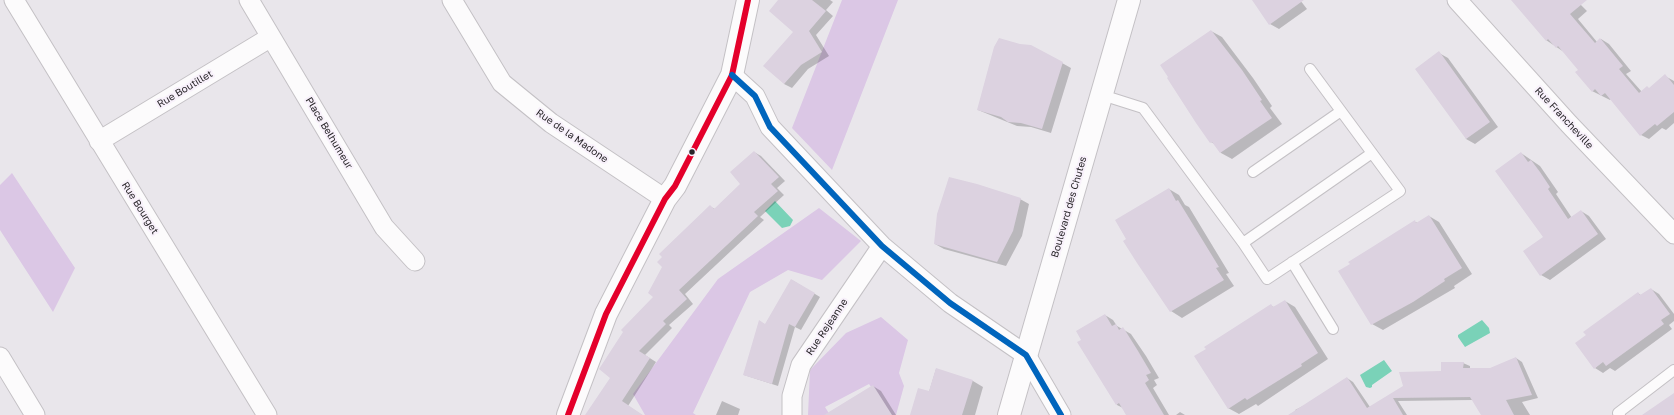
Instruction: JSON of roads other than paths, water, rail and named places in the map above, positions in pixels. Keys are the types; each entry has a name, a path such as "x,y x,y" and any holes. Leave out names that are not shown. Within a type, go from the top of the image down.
{"main road":[{"path":"568,415 606,314 665,199 676,186 732,75 748,0"},
{"name":"Boulevard des Chutes","path":"1009,415 1129,0"}],"street":[{"name":"Rue Bourget","path":"14,0 267,415"},
{"name":"Place Belhumeur","path":"249,0 384,227 415,261"},
{"name":"Rue de la Madone","path":"452,0 502,82 551,123 665,199"},
{"name":"Rue Francheville","path":"1457,0 1563,118 1674,234"},
{"name":"Rue Boutillet","path":"99,141 271,37"},
{"path":"732,75 755,96 770,127 882,246 950,303 1026,356 1061,415"},
{"name":"Rue Rejeanne","path":"792,415 792,396 801,365 882,246"},
{"path":"0,357 35,415"}],"lane":[{"path":"1102,94 1143,108 1243,243 1267,279 1400,191 1310,69"},
{"path":"1253,172 1341,111"},
{"path":"1243,243 1372,153"},
{"path":"1292,262 1333,329"},
{"path":"1620,415 1618,413 1674,370"}]}
